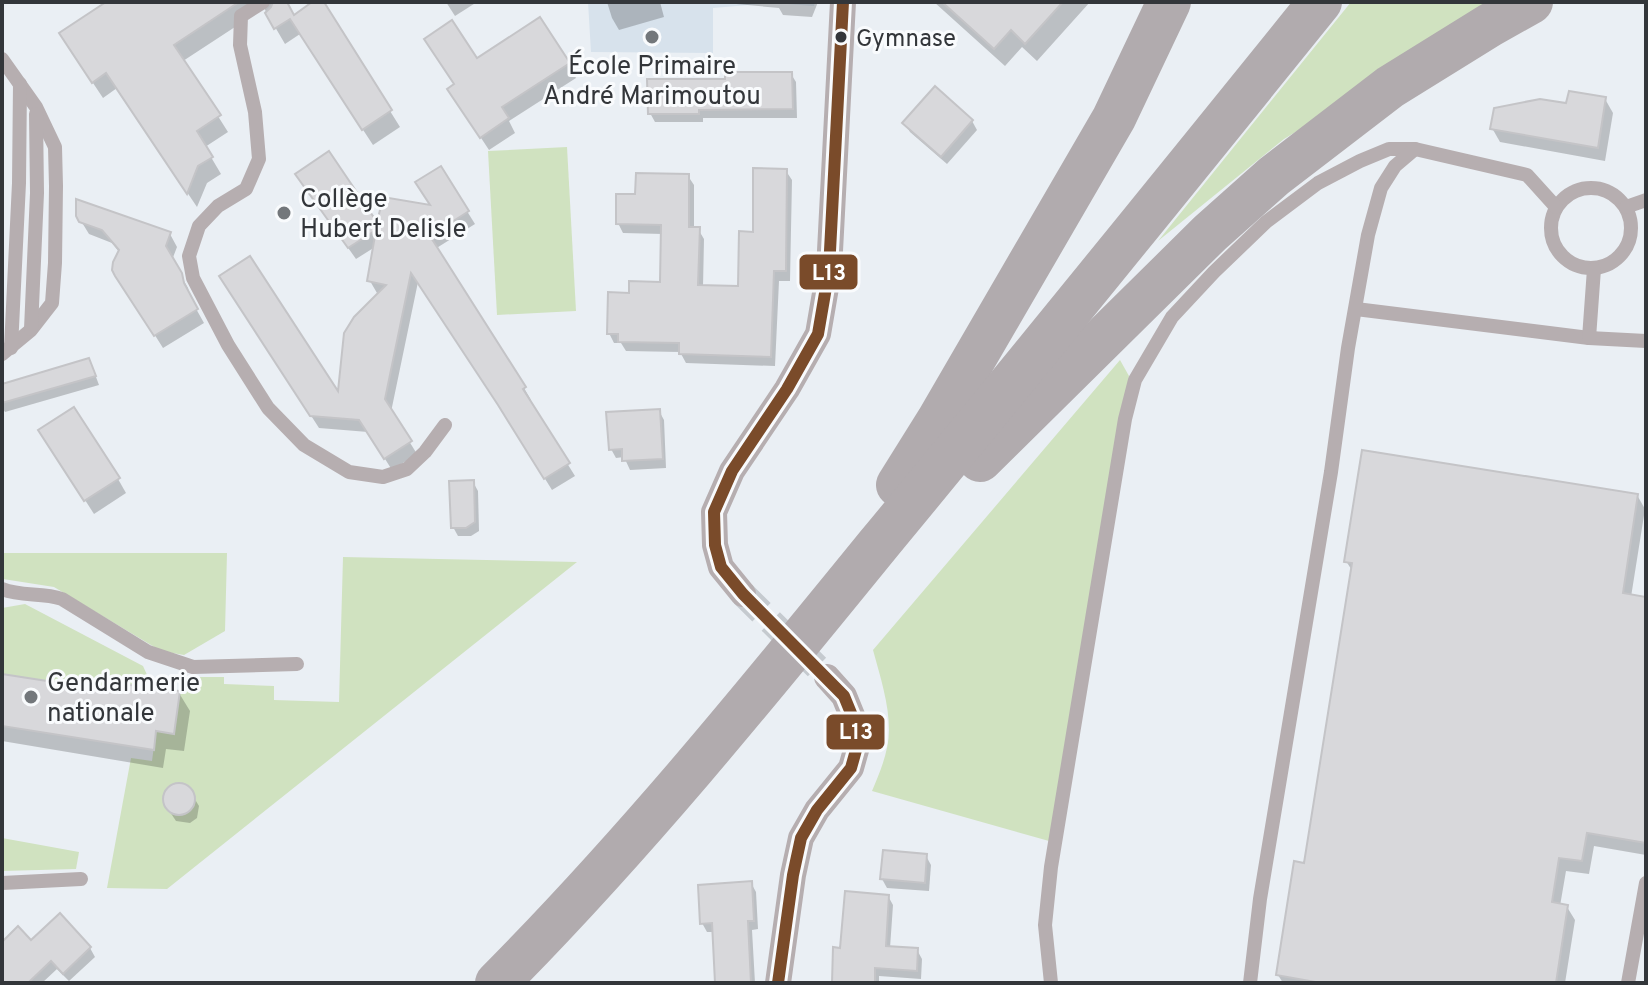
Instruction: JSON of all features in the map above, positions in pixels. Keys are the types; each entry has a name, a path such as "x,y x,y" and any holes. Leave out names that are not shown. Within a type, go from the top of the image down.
{"highway":[{"path":"833,600 1114,118 1169,2"},
{"path":"497,983 583,895 647,823 1123,247 1320,2"},
{"path":"833,600 1210,233 1274,176 1390,87 1531,2"}],"street":[{"path":"743,594 721,567 715,545 714,512 732,471 787,389 818,334 829,270 843,2"},
{"path":"778,983 801,838 817,810 851,768 858,743 844,696 827,677"}],"lane":[{"path":"263,2 241,16 240,31 240,45 255,112 259,159 246,189 218,206 199,226 189,256 193,278 228,345 268,408 304,445 349,472 383,477 407,469 425,452 445,425"},
{"path":"2,59 36,107 55,147 52,303 31,330 6,351"},
{"path":"6,351 19,183 20,84"},
{"path":"31,330 37,193 36,107"},
{"path":"1051,983 1045,925 1051,867 1121,440 1135,380 1172,317 1266,222 1318,183 1389,149 1415,149 1527,175 1556,207"},
{"path":"1250,983 1260,899 1368,235 1381,188 1395,166 1415,149"},
{"path":"1584,188 1602,189 1617,197 1626,207 1632,226 1627,246 1614,262 1594,269 1573,264 1557,250 1550,229 1556,207 1568,195 1584,188"},
{"path":"1626,207 1646,200"},
{"path":"1589,338 1594,269"},
{"path":"1356,309 1589,338 1646,341"},
{"path":"2,589 62,599 148,652 193,667 297,664"},
{"path":"2,883 81,879"},
{"path":"1628,983 1646,883"}],"shaded area":[{"name":"École Primaire André Marimoutou","path":"588,2 815,2 814,6 774,3 713,8 713,53 591,52"}],"green space":[{"path":"1351,2 1509,2 1284,139 1158,241"},
{"path":"567,147 576,311 497,315 488,151"},
{"path":"1120,360 1129,376 1049,841 872,791 889,738 886,700 873,650"},
{"path":"2,553 227,553 225,631 184,655 161,651 54,587 3,579"},
{"path":"343,557 577,562 167,889 107,888 131,758 152,761 156,731 174,733 180,691 189,677 224,677 224,684 274,686 274,700 339,702"},
{"path":"25,604 143,666 153,688 114,683 112,691 2,674 2,608"},
{"path":"2,838 79,852 76,869 2,871"}],"building":[{"path":"106,2 239,2 174,45 221,115 197,131 213,157 198,166 187,194 106,73 92,83 59,33"},
{"path":"273,2 287,2 294,15 312,2 324,2 392,110 362,130 290,19 274,29 265,13"},
{"path":"942,2 1063,2 1025,44 1011,30 994,49"},
{"path":"540,17 570,63 502,107 509,118 480,138 447,89 454,84 424,39 452,20 477,58"},
{"path":"725,72 792,72 793,109 648,114 647,79 725,79"},
{"path":"935,86 973,120 941,157 902,123"},
{"path":"1569,91 1606,97 1598,148 1490,129 1494,108 1540,99 1566,103"},
{"path":"329,151 377,222 382,202 389,198 430,205 415,182 441,166 469,211 430,236 526,387 523,389 570,463 544,479 411,273 385,399 412,441 384,459 359,420 310,416 219,276 250,256 338,391 344,333 354,317 386,285 367,281 376,230 348,248 295,174"},
{"path":"753,168 787,169 786,271 774,271 771,357 679,354 679,343 618,342 618,334 607,334 608,292 629,293 629,281 660,282 661,225 616,224 616,194 635,194 636,173 689,174 689,227 700,227 698,285 738,286 739,231 753,232"},
{"path":"76,199 171,232 166,246 198,309 154,336 112,270 119,250 102,230 79,222"},
{"path":"89,358 96,376 2,403 2,384"},
{"path":"74,407 120,478 84,501 38,430"},
{"path":"660,409 663,459 622,461 622,449 609,450 606,412"},
{"path":"1362,450 1638,494 1623,593 1646,597 1646,843 1587,833 1582,861 1559,858 1552,902 1568,905 1556,983 1321,983 1276,975 1294,861 1304,863 1352,563 1344,562"},
{"path":"474,480 475,522 466,528 451,528 449,481"},
{"path":"2,674 112,691 114,683 180,691 174,734 156,731 154,750 2,726"},
{"path":"179,783 190,788 195,799 190,810 179,815 168,810 163,799 168,788"},
{"path":"883,850 927,854 925,883 880,879"},
{"path":"752,881 754,921 748,921 751,983 715,983 712,923 700,924 698,885"},
{"path":"845,891 889,895 886,946 918,948 917,971 875,968 875,983 832,983 833,947 840,948"},
{"path":"60,913 91,947 63,974 51,961 28,983 2,983 2,942 18,926 31,940"}],"tunnel":[{"path":"743,594 827,677"}],"transit line":[{"name":"L13","path":"778,983 801,838 817,810 851,768 858,743 844,696 743,594 721,567 715,545 714,512 732,471 787,389 818,334 829,270 843,2"}],"place":[{"name":"École Primaire André Marimoutou","path":"652,37"},
{"name":"Gymnase","path":"841,37"},
{"name":"Collège Hubert Delisle","path":"284,213"},
{"name":"Gendarmerie nationale","path":"31,697"}]}
